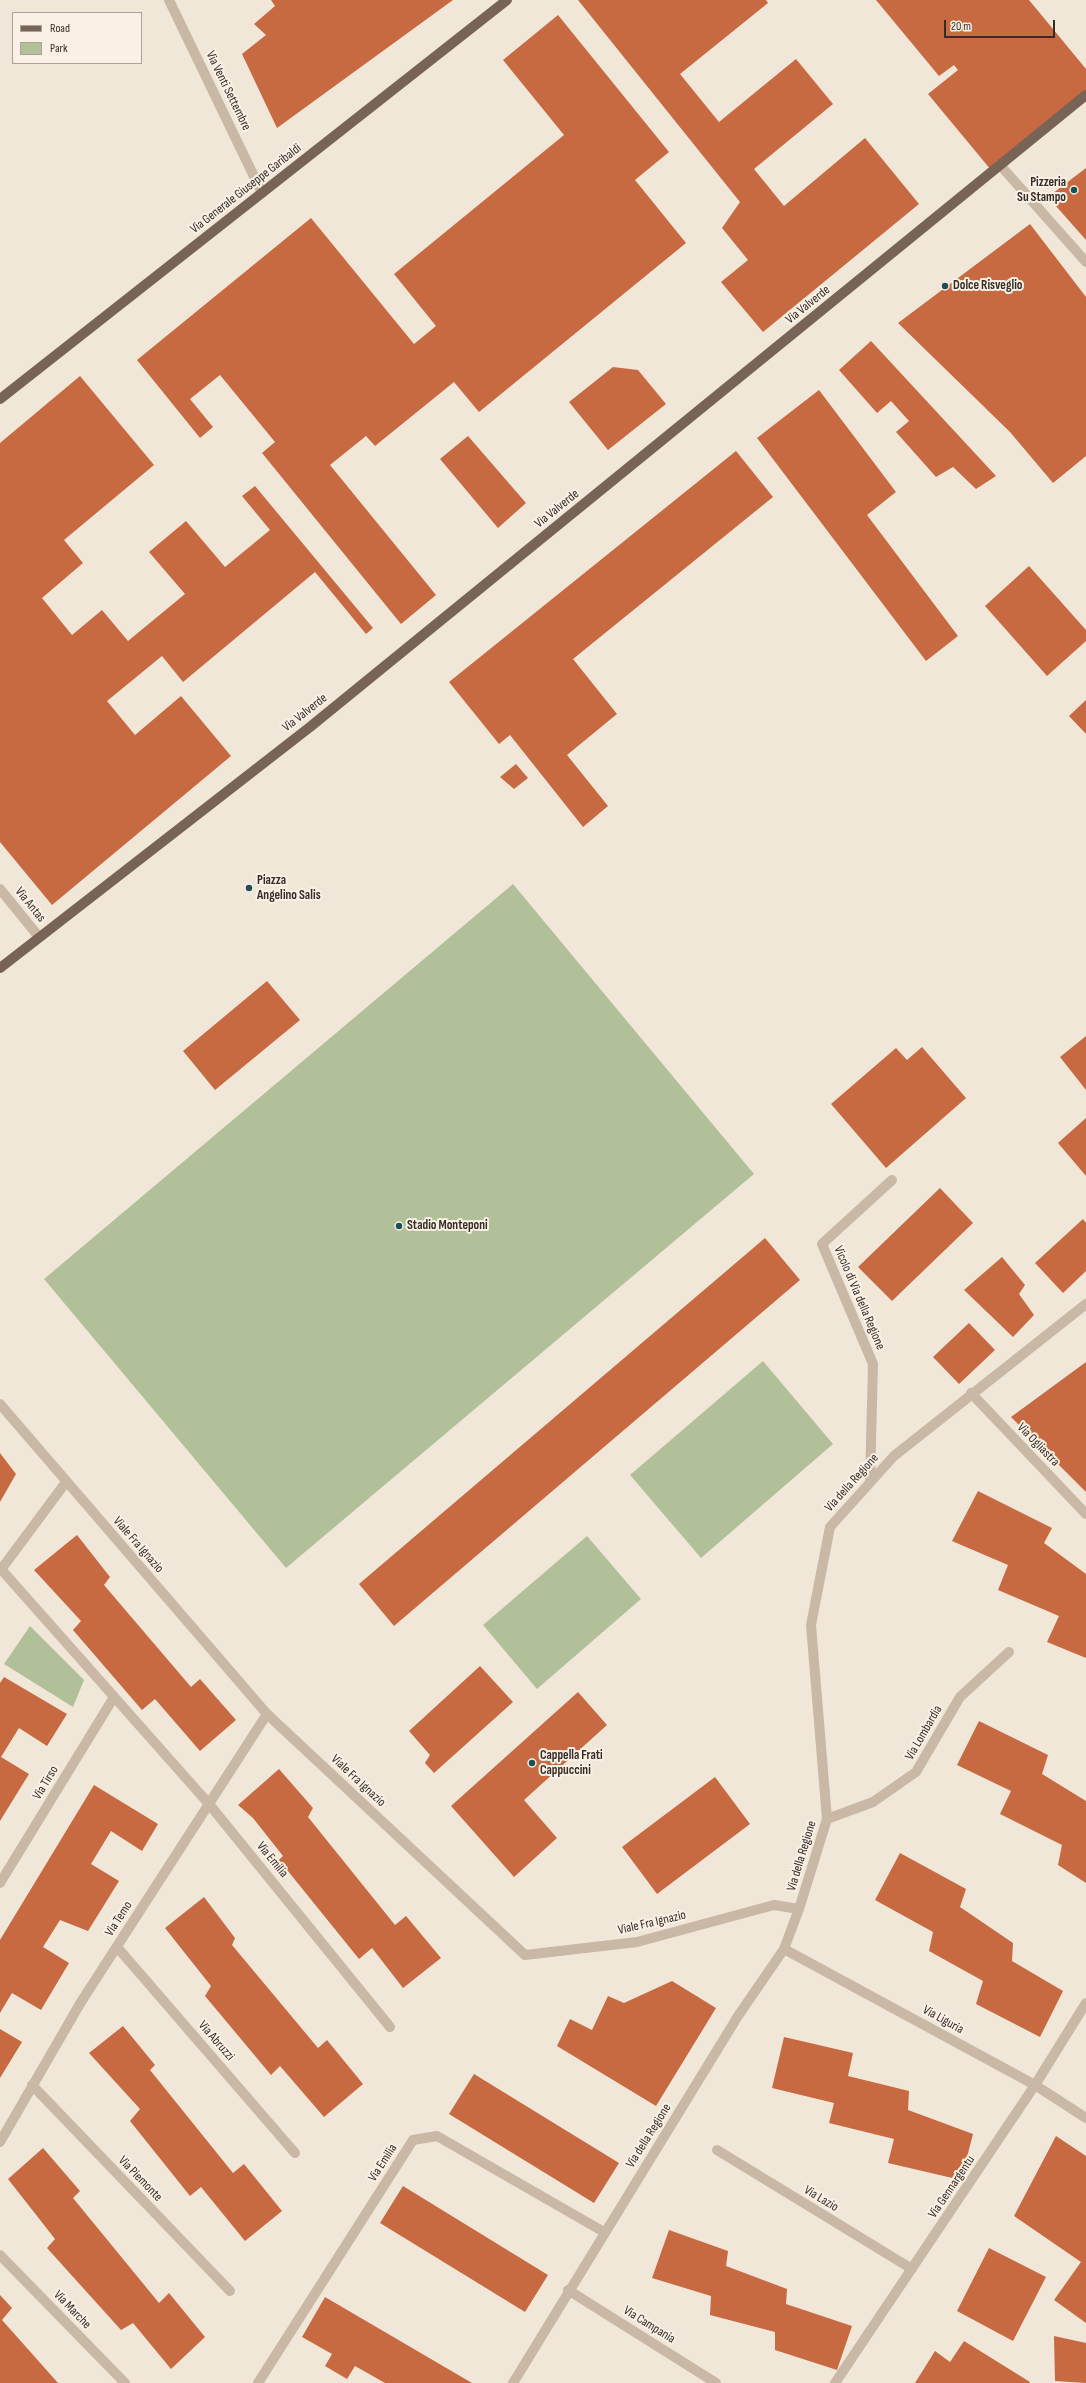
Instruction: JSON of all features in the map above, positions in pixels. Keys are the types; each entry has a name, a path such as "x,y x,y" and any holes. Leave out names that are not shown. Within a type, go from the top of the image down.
{"main road":[{"name":"Via Generale Giuseppe Garibaldi","path":"0,399 507,0"},
{"name":"Via Valverde","path":"0,968 335,707 1086,95"}],"street":[{"name":"Via Venti Settembre","path":"169,0 262,193"},
{"path":"1000,165 1086,262"},
{"name":"Via Antas","path":"0,889 39,938"},
{"name":"Vicolo di Via della Regione","path":"870,1482 873,1364 822,1244 892,1180"},
{"name":"Via della Regione","path":"513,2383 568,2290 738,2016 784,1949 799,1909 826,1819 811,1625 830,1527 894,1456 971,1393 1086,1304"},
{"name":"Via Ogliastra","path":"971,1393 1086,1514"},
{"name":"Viale Fra Ignazio","path":"0,1404 267,1714 525,1955 637,1942 774,1905 799,1909"},
{"path":"66,1482 0,1570 209,1804"},
{"name":"Via Lombardia","path":"826,1819 872,1802 916,1772 960,1697 1009,1652"},
{"name":"Via Tirso","path":"0,1883 114,1697"},
{"name":"Via Temo","path":"0,2142 81,2002 267,1714"},
{"name":"Via Emilia","path":"209,1804 390,2027"},
{"name":"Via Abruzzi","path":"117,1947 295,2153"},
{"name":"Via Liguria","path":"784,1949 1035,2085 1086,2118"},
{"name":"Via Gennargentu","path":"835,2383 1035,2085 1086,2003"},
{"name":"Via Piemonte","path":"32,2085 230,2291"},
{"name":"Via Emilia","path":"258,2383 413,2140 437,2136 604,2232"},
{"name":"Via Lazio","path":"717,2150 912,2269"},
{"name":"Via Marche","path":"0,2255 125,2383"},
{"name":"Via Campania","path":"568,2290 716,2383"}],"green space":[{"name":"Stadio Monteponi","path":"513,884 754,1174 286,1568 44,1279"},
{"path":"763,1361 833,1444 701,1558 630,1475"},
{"path":"587,1536 641,1599 537,1689 483,1625"},
{"path":"30,1626 84,1680 73,1707 4,1664"}],"building":[{"path":"271,0 453,0 277,128 242,54 266,35 254,24 275,6"},
{"path":"578,0 766,0 768,3 680,74 719,122 796,59 833,104 754,169 784,206 865,138 919,204 763,332 721,282 748,260 722,228 740,202"},
{"path":"876,0 1029,0 1086,69 1086,92 991,170 928,94 958,70 954,65 939,76"},
{"path":"558,15 669,152 635,180 686,243 479,412 454,382 375,446 366,436 330,465 436,595 401,624 262,453 275,442 220,375 190,399 213,427 200,438 137,360 311,218 414,344 436,326 394,274 564,135 503,60"},
{"path":"1086,168 1086,240 1048,197"},
{"path":"1030,224 1086,297 1086,456 1053,483 1010,432 898,323"},
{"path":"871,341 996,476 976,489 953,467 936,477 896,432 909,421 891,401 877,413 839,370"},
{"path":"613,367 638,370 666,404 608,450 569,402"},
{"path":"80,376 154,465 64,540 83,563 42,598 72,635 102,610 128,641 185,594 149,552 186,521 225,567 270,530 242,496 255,486 373,628 366,634 315,572 183,682 162,656 107,701 135,735 181,696 231,756 52,905 0,842 0,443"},
{"path":"819,390 896,492 867,515 958,636 926,661 757,438"},
{"path":"468,436 526,503 498,528 440,459"},
{"path":"736,451 773,497 573,659 617,714 567,755 608,806 583,827 510,735 499,744 449,682"},
{"path":"1029,566 1086,630 1086,641 1047,676 985,606"},
{"path":"1086,700 1086,734 1069,716"},
{"path":"516,764 528,778 514,789 500,777"},
{"path":"267,981 300,1020 215,1090 183,1051"},
{"path":"1086,1036 1086,1090 1060,1057"},
{"path":"922,1047 966,1098 886,1168 831,1104 896,1048 907,1060"},
{"path":"1086,1118 1086,1176 1058,1143"},
{"path":"940,1188 973,1223 892,1301 858,1267"},
{"path":"1083,1219 1086,1223 1086,1271 1063,1293 1035,1263"},
{"path":"765,1238 800,1280 394,1626 359,1584"},
{"path":"1002,1257 1025,1285 1019,1294 1034,1315 1013,1337 964,1290"},
{"path":"969,1323 995,1350 959,1384 933,1357"},
{"path":"1086,1362 1086,1492 1011,1417"},
{"path":"0,1453 16,1474 0,1502"},
{"path":"978,1491 1052,1528 1044,1543 1086,1574 1086,1658 1047,1642 1059,1616 998,1590 1008,1565 952,1541"},
{"path":"77,1535 110,1577 104,1585 191,1687 200,1679 236,1720 200,1751 155,1699 142,1710 73,1630 81,1621 34,1570"},
{"path":"480,1666 513,1702 434,1773 425,1763 430,1755 409,1731"},
{"path":"4,1677 67,1714 47,1746 19,1728 1,1757 29,1774 0,1821 0,1683"},
{"name":"Cappella Frati Cappuccini","path":"578,1692 607,1725 524,1800 557,1838 514,1877 451,1806"},
{"path":"979,1721 1048,1755 1042,1774 1086,1801 1086,1883 1058,1865 1062,1845 1000,1814 1011,1791 957,1765"},
{"path":"279,1769 313,1808 308,1817 395,1925 406,1916 441,1958 403,1988 372,1948 359,1959 279,1860 283,1856 253,1818 238,1805"},
{"path":"715,1777 750,1824 657,1894 622,1847"},
{"path":"94,1785 158,1824 142,1851 111,1831 91,1864 119,1881 88,1931 60,1920 43,1947 69,1963 41,2010 12,1993 0,2013 0,1940"},
{"path":"900,1853 966,1889 960,1907 1013,1943 1012,1961 1063,1991 1040,2037 976,2004 983,1981 929,1951 933,1932 875,1900"},
{"path":"204,1897 235,1938 232,1945 318,2048 327,2040 363,2084 324,2117 280,2066 271,2075 205,1996 211,1986 165,1928"},
{"path":"672,1981 716,2008 656,2106 557,2046 570,2019 592,2030 608,1996 624,2003"},
{"path":"123,2026 155,2065 150,2070 233,2173 244,2164 282,2211 245,2241 201,2187 190,2196 130,2121 140,2109 89,2053"},
{"path":"0,2029 22,2042 0,2078"},
{"path":"784,2037 853,2053 848,2076 909,2091 908,2110 973,2134 961,2180 888,2163 894,2139 829,2123 834,2103 772,2088"},
{"path":"474,2074 619,2163 594,2203 449,2114"},
{"path":"1056,2136 1086,2156 1086,2323 1054,2300 1081,2262 1014,2216"},
{"path":"43,2148 80,2191 73,2198 159,2303 169,2293 205,2337 171,2369 133,2323 121,2330 47,2248 55,2239 8,2179"},
{"path":"403,2186 548,2275 525,2312 380,2223"},
{"path":"669,2230 728,2251 726,2266 787,2289 786,2304 852,2326 837,2370 775,2350 775,2332 710,2315 711,2296 652,2278"},
{"path":"989,2248 1046,2277 1013,2341 957,2311"},
{"path":"0,2295 12,2308 2,2320 58,2383 0,2383"},
{"path":"325,2297 472,2383 385,2383 355,2366 347,2379 325,2366 332,2354 302,2337"},
{"path":"1054,2336 1086,2343 1086,2383 1055,2381"},
{"path":"964,2341 1030,2382 915,2383 935,2351 950,2362"}],"place":[{"name":"Pizzeria Su Stampo","path":"1074,190"},
{"name":"Dolce Risveglio","path":"945,286"},
{"name":"Piazza Angelino Salis","path":"249,888"},
{"name":"Stadio Monteponi","path":"399,1226"},
{"name":"Cappella Frati Cappuccini","path":"532,1763"}]}
